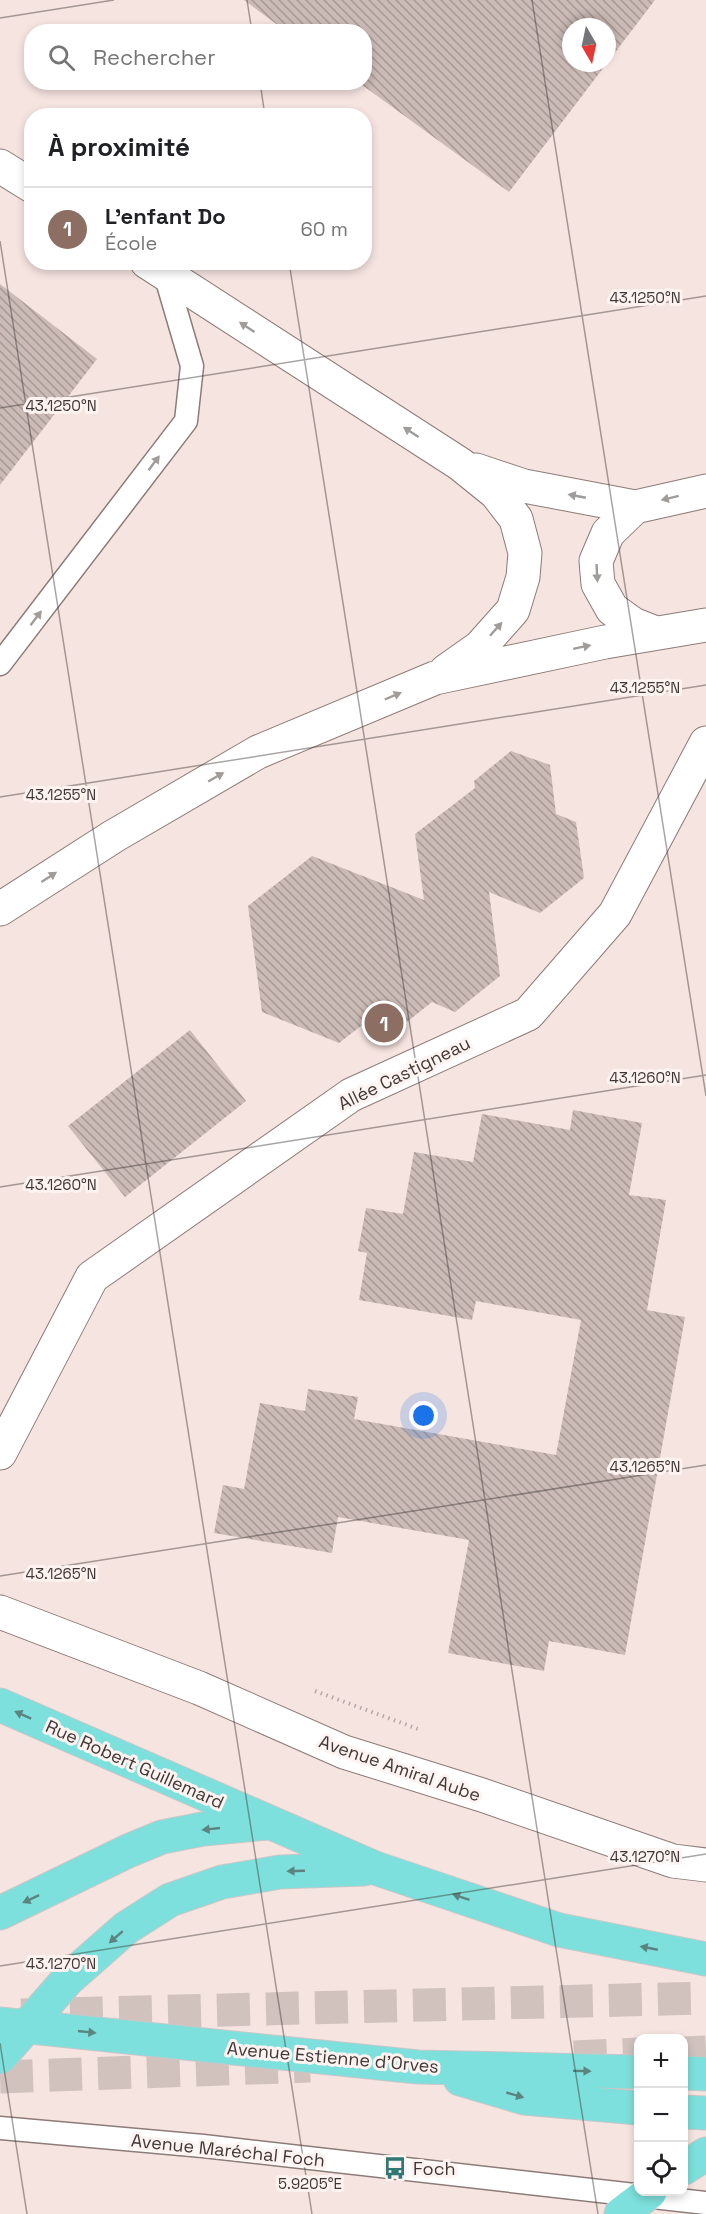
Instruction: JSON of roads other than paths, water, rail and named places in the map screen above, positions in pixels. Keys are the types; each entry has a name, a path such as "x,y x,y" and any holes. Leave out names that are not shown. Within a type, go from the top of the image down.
{"main road":[{"name":"Rue Robert Guillemard","path":"0,1705 269,1823"},
{"path":"0,1913 162,1837 203,1829 269,1823 375,1868 559,1930 706,1959"},
{"path":"0,2057 14,2025 126,1928 170,1900 222,1882 280,1872 375,1868"},
{"name":"Avenue Estienne d'Orves","path":"14,2025 418,2067 634,2072"},
{"path":"418,2067 524,2098 634,2108"},
{"path":"688,2073 706,2073"},
{"path":"688,2112 706,2113"},
{"path":"688,2165 706,2154"}],"street":[{"path":"0,166 24,181"},
{"path":"159,270 460,464 496,493 516,519 525,553 523,577 513,610 480,647 435,678"},
{"path":"460,464 524,486 635,507 706,491"},
{"path":"635,507 608,533 596,561 598,584 612,609 633,624 656,633"},
{"path":"0,909 114,836 258,753 435,678 706,625"},
{"name":"Allée Castigneau","path":"0,1453 92,1277 351,1095 528,1014 615,914 706,743"},
{"name":"Avenue Amiral Aube","path":"0,1612 199,1688 344,1752 482,1795 673,1861 706,1865"}],"lane":[{"path":"0,664 186,421 192,366 157,270"},
{"name":"Avenue Maréchal Foch","path":"0,2128 215,2148 654,2201 706,2203"}],"tunnel":[{"path":"21,2015 706,1998"},
{"path":"688,2053 706,2052"},
{"path":"574,2057 634,2054"},
{"path":"0,2077 310,2066"}],"place":[{"name":"L'enfant Do","path":"384,1023"},
{"name":"Foch","path":"395,2168"}]}
